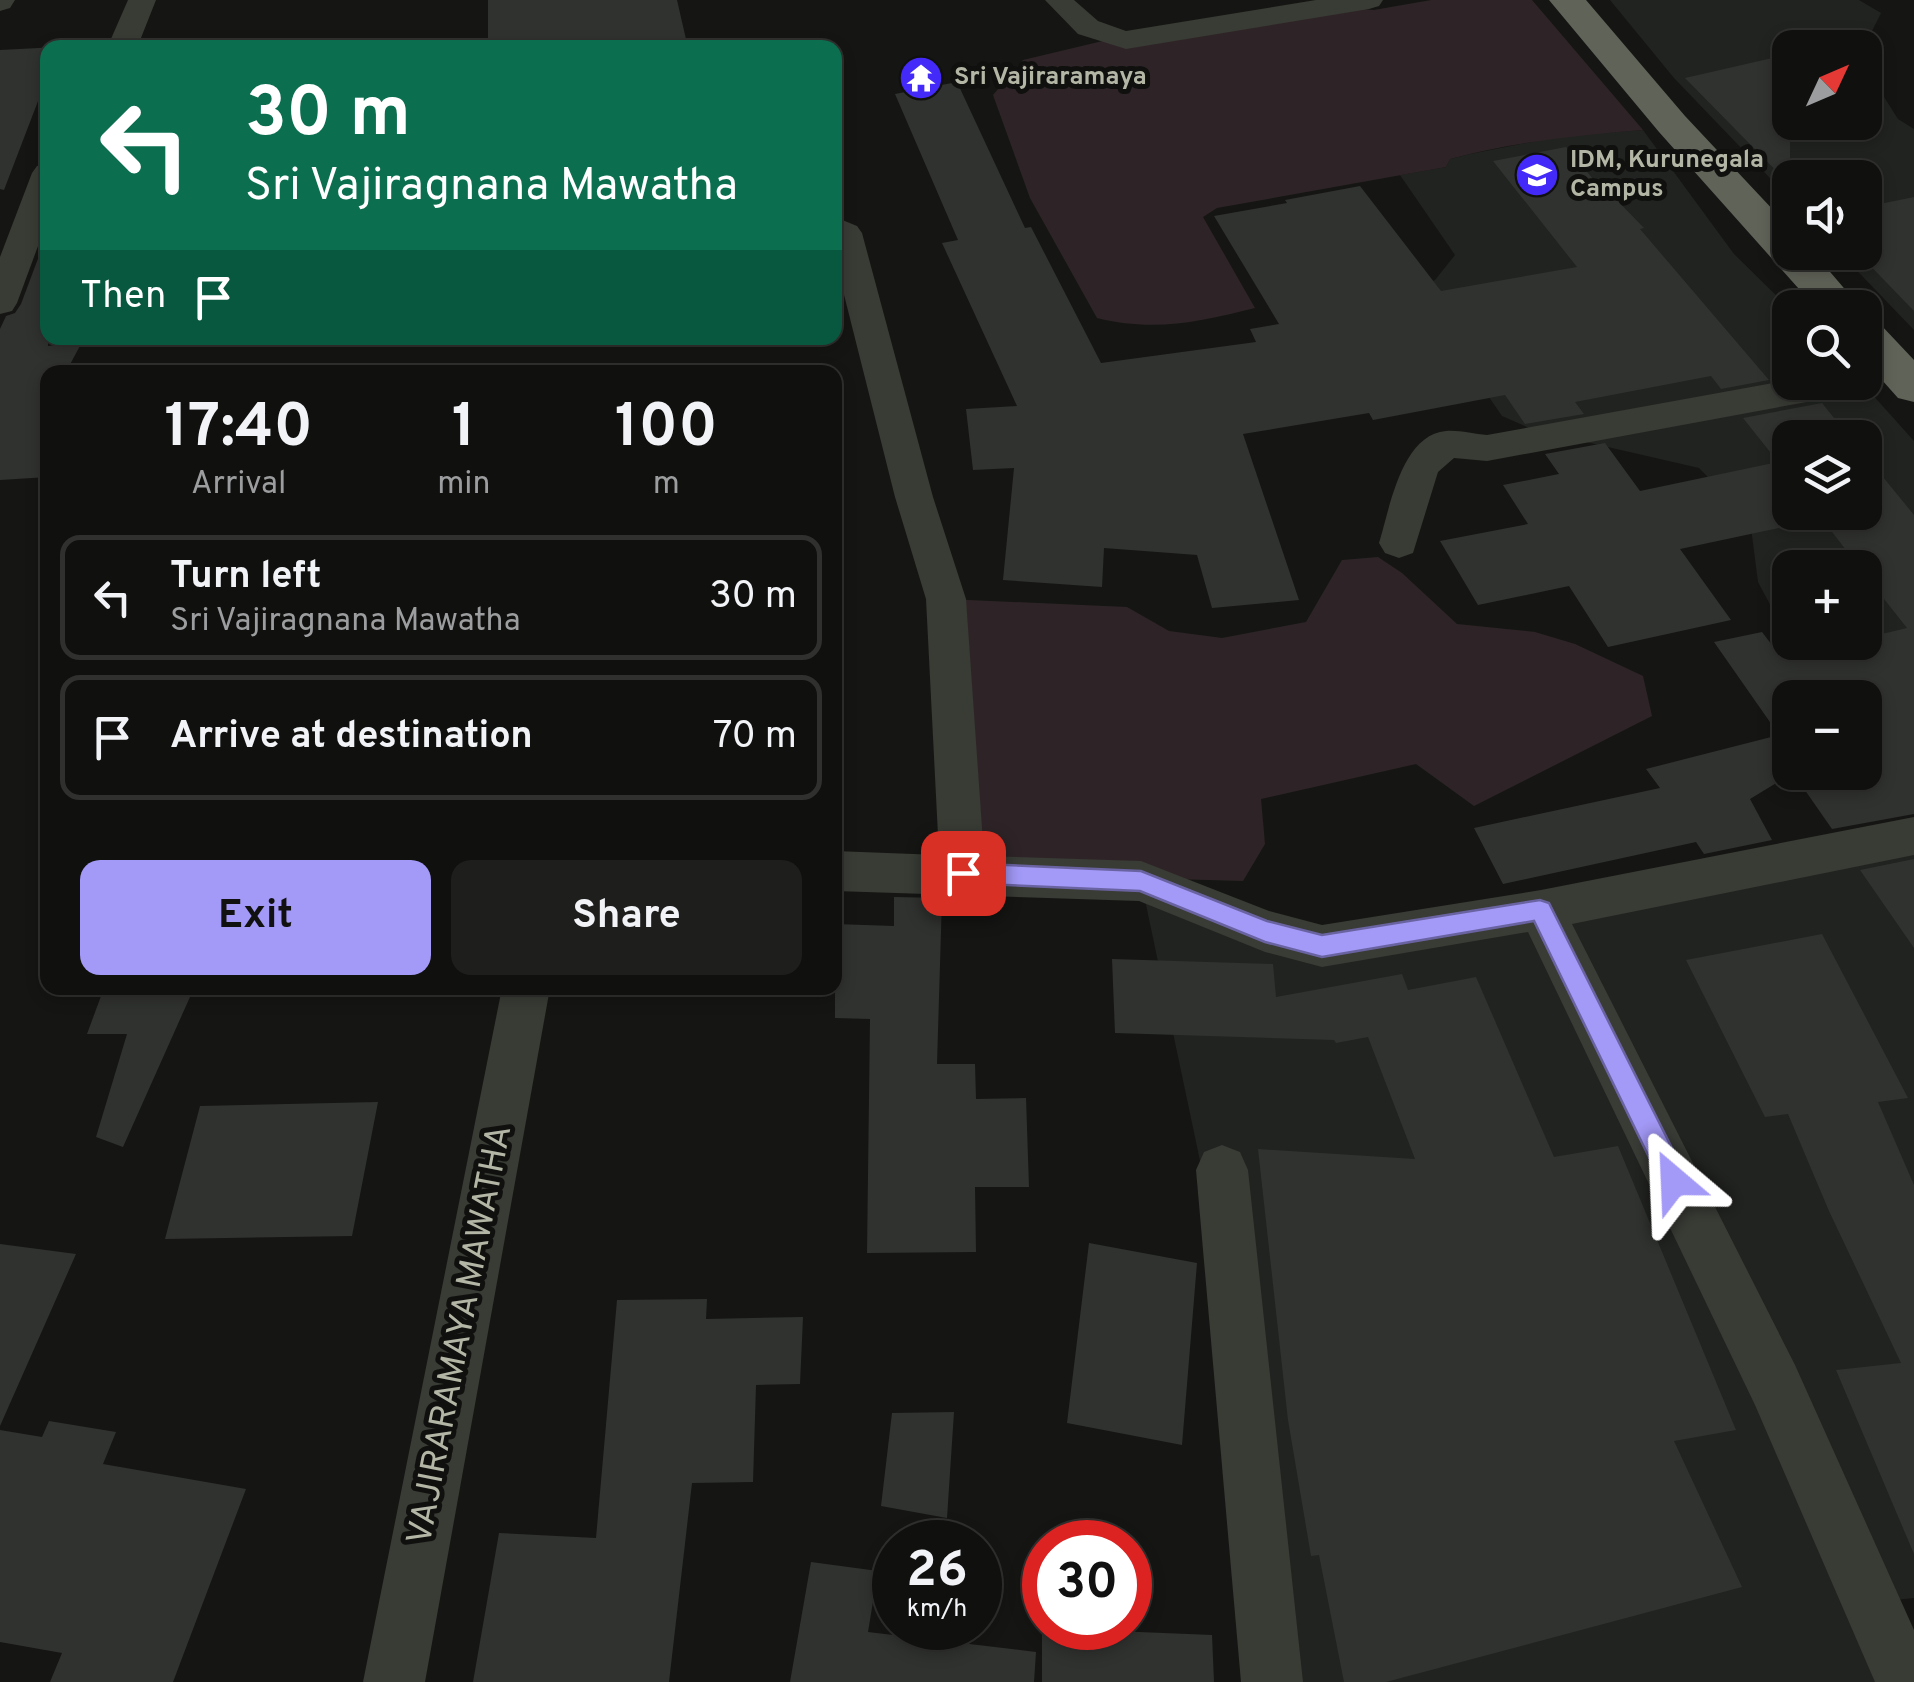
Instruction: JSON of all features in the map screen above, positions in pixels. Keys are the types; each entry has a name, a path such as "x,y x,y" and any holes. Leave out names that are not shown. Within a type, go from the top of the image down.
{"highway":[{"path":"1567,0 1672,124 1824,290"}],"street":[{"path":"125,40 142,0"},
{"path":"1059,0 1076,22 1102,36 1126,40 1368,0"},
{"path":"3,297 40,195"},
{"path":"842,231 914,497 946,599 963,873"},
{"path":"3,297 40,284"},
{"path":"1399,544 1422,466 1446,444 1487,448 1772,396"},
{"path":"842,871 1141,881 1265,931 1322,946 1540,910 1914,836"},
{"path":"1540,910 1775,1384 1906,1682"},
{"name":"VAJIRARAMAYA MAWATHA","path":"394,1682 525,995"},
{"path":"1222,1170 1272,1682"}],"shaded area":[{"path":"1431,0 1532,0 1643,130 1498,148 1450,159 1446,167 1217,208 1203,217 1255,308 1176,324 1097,318 1030,198 993,95 1023,60 1111,39 1301,4 1374,10"},
{"path":"1610,0 1859,0 1881,13 1872,30 1772,30 1772,140 1882,140 1882,94 1898,119 1914,129 1914,330 1882,297 1882,290 1876,290 1856,270 1882,270 1882,160 1772,160 1772,180 1674,78"},
{"path":"1643,130 1734,254 1772,291 1772,400 1877,400 1914,441 1914,808 1882,736 1882,680 1818,680 1808,676 1799,660 1882,660 1882,550 1772,550 1772,608 1758,582 1750,520 1699,468 1534,430 1502,416 1416,291 1435,280 1455,255 1400,175 1446,167 1450,159 1562,136"},
{"path":"1378,557 1402,573 1457,624 1535,632 1575,644 1643,676 1652,716 1474,806 1416,764 1261,799 1265,844 1243,881 963,873 946,599 1127,607 1169,631 1222,638 1306,622 1342,560"},
{"path":"1914,836 1914,1598 1874,1602 1906,1682 1282,1682 1269,1488 1141,881 1323,946"}],"building":[{"path":"488,0 677,0 686,40 488,40"},
{"path":"40,48 40,96 4,190 0,189 0,50"},
{"path":"1772,58 1772,140 1790,140 1790,160 1772,160 1772,167 1685,78"},
{"path":"957,82 1025,228 1031,227 1101,363 1256,342 1250,329 1279,324 1214,216 1287,203 1285,200 1360,186 1441,291 1577,267 1493,161 1566,147 1604,192 1608,191 1644,228 1640,229 1769,380 1721,389 1711,376 1575,402 1584,414 1525,424 1505,395 1373,420 1369,413 1243,434 1299,600 1212,608 1197,555 1104,548 1102,587 1003,580 1014,468 973,470 966,409 1017,406 942,243 958,240 895,94"},
{"path":"1914,197 1914,311 1874,270 1882,270 1882,204"},
{"path":"40,253 40,345 80,345 70,365 40,365 40,478 0,480 0,329 6,316 15,313"},
{"path":"1822,403 1836,420 1772,420 1772,454 1743,418"},
{"path":"1605,443 1640,491 1772,463 1772,530 1680,549 1731,620 1608,647 1569,586 1478,605 1440,541 1528,524 1503,485 1559,474 1545,454"},
{"path":"1882,476 1914,515 1914,814 1832,829 1805,790 1882,790 1882,680 1772,680 1772,725 1714,642 1762,632 1772,645 1772,660 1882,660 1882,634 1907,628 1882,596 1882,550 1846,550 1831,530 1882,530"},
{"path":"1772,737 1772,786 1750,799 1772,840 1704,854 1696,842 1503,884 1474,828 1660,788 1646,769"},
{"path":"1914,859 1914,948 1860,870"},
{"path":"894,897 942,898 937,1064 975,1064 976,1099 1026,1098 1029,1187 975,1187 976,1252 867,1253 870,1019 835,1018 835,995 842,995 842,924 894,926"},
{"path":"1822,934 1908,1098 1878,1102 1914,1185 1914,1554 1836,1370 1901,1363 1788,1114 1765,1117 1686,960"},
{"path":"1112,959 1273,964 1276,997 1402,974 1408,990 1476,977 1554,1157 1618,1146 1736,1430 1674,1441 1742,1587 1386,1682 1344,1682 1319,1555 1311,1556 1288,1420 1258,1149 1415,1159 1368,1037 1336,1043 1115,1033"},
{"path":"101,995 191,995 123,1147 96,1137 127,1034 87,1034"},
{"path":"378,1102 352,1236 165,1239 200,1106"},
{"path":"1089,1243 1197,1263 1182,1445 1067,1423"},
{"path":"0,1244 76,1254 0,1426"},
{"path":"707,1299 706,1319 803,1317 800,1384 756,1385 753,1482 692,1483 669,1682 473,1682 499,1533 596,1538 617,1300"},
{"path":"954,1412 947,1518 881,1506 892,1413"},
{"path":"49,1421 116,1432 103,1464 246,1489 173,1682 50,1682 62,1653 0,1642 0,1430 42,1437"},
{"path":"811,1562 872,1570 868,1632 872,1632 872,1650 1002,1648 1036,1652 1034,1682 790,1682"},
{"path":"1152,1633 1212,1635 1214,1682 1042,1682 1042,1650 1152,1650"}],"place":[{"name":"Sri Vajiraramaya","path":"921,78"},
{"name":"IDM, Kurunegala Campus","path":"1537,175"}],"route":[{"path":"963,873 1141,881 1265,931 1322,946 1540,910 1674,1181"}]}
